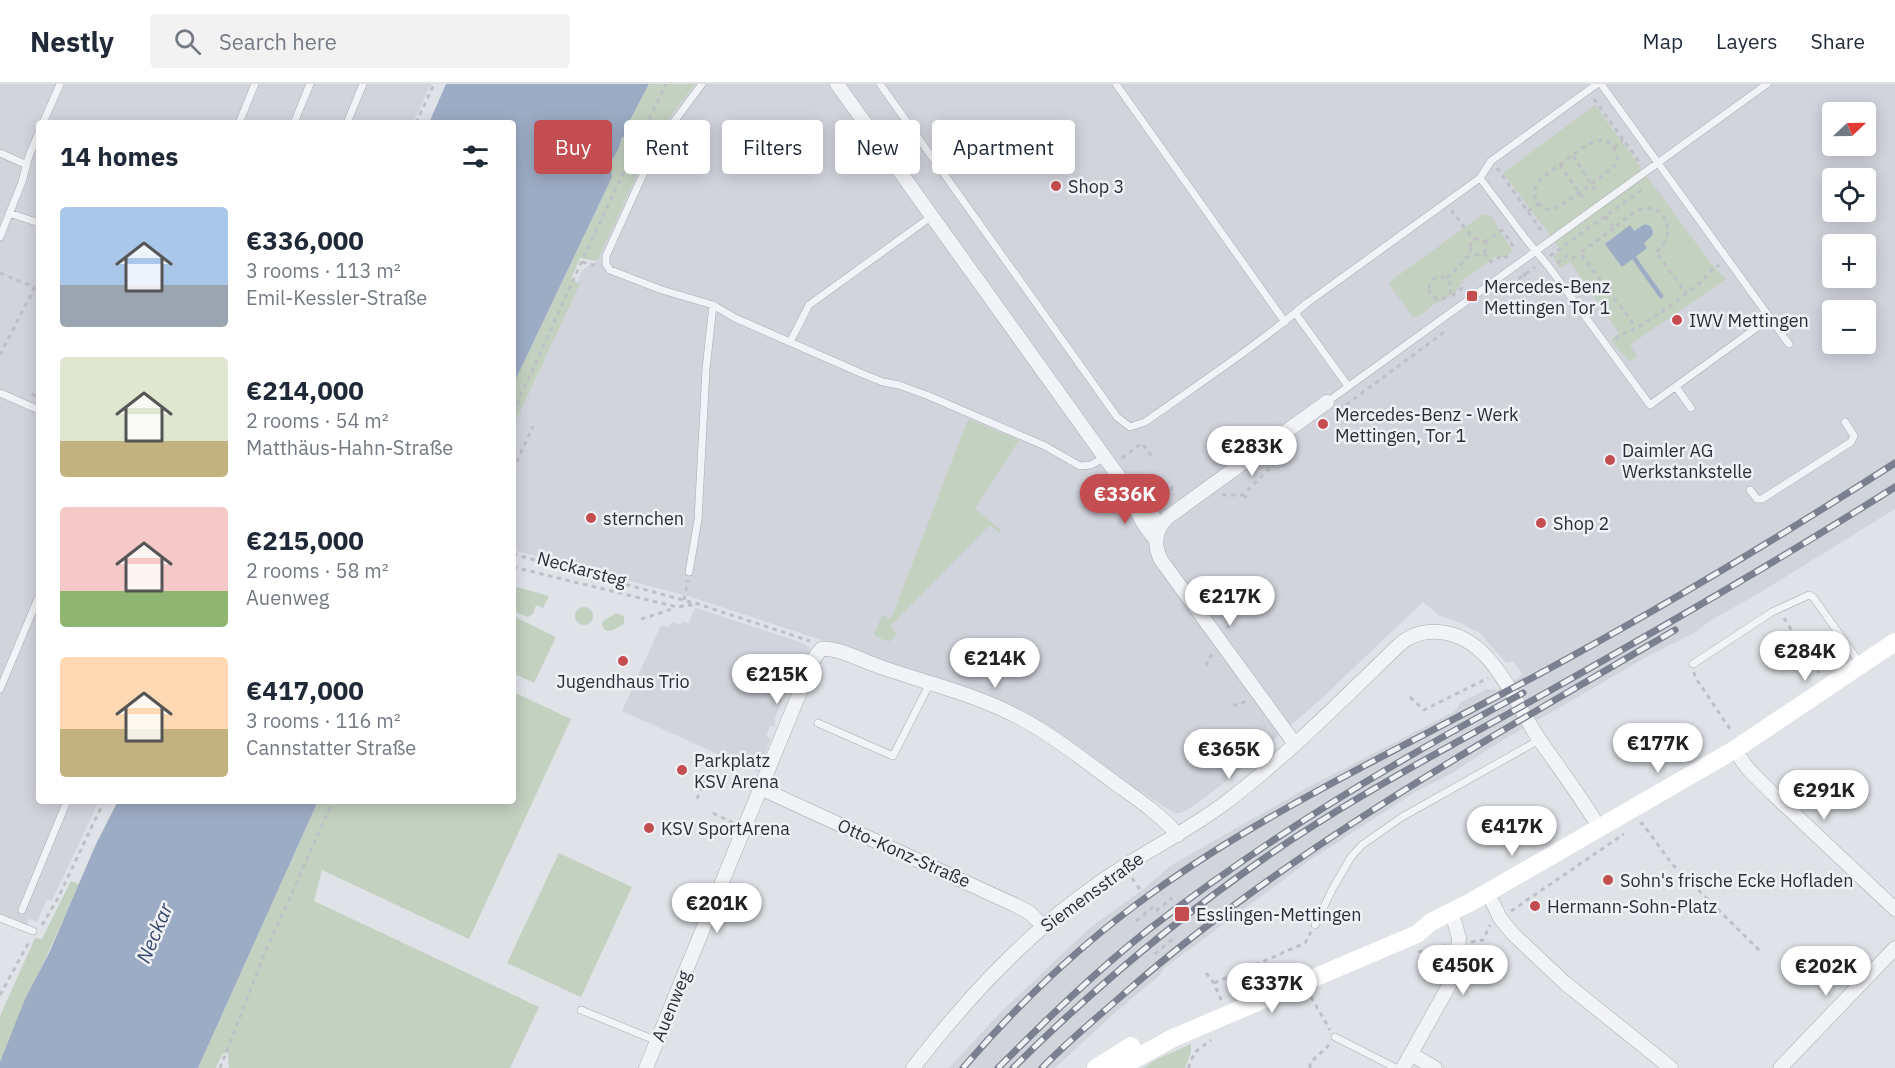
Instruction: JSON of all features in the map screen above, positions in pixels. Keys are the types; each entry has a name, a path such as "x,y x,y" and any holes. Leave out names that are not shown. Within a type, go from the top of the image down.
{"main road":[{"path":"1118,1068 1180,1034 1417,934 1431,922 1488,893 1738,748 1895,642"},
{"path":"1096,1068 1158,1031 1411,924 1431,922"}],"street":[{"path":"837,84 1129,490 1142,500 1158,533"},
{"path":"1295,744 1161,560 1156,548 1158,533 1168,517 1263,450 1331,407"},
{"name":"Siemensstraße","path":"914,1068 979,987 1043,926 1103,880 1178,835 1236,795 1295,744 1400,644 1415,635 1440,632 1462,638 1481,651 1498,673 1539,740 1599,827"},
{"path":"823,649 832,649 989,704 1032,725 1162,818 1178,835"},
{"name":"Auenweg","path":"646,1068 813,660 816,653 823,649"},
{"path":"1738,748 1749,770 1895,909"},
{"name":"Otto-Konz-Straße","path":"760,788 1014,904 1043,926"},
{"path":"1488,893 1500,918 1510,931 1556,975 1671,1068"},
{"path":"1403,1068 1453,980 1458,963 1459,943 1452,913"},
{"path":"1780,1068 1895,948"},
{"path":"1411,1054 1435,1068"}],"lane":[{"path":"44,120 60,84"},
{"path":"240,120 255,84"},
{"path":"295,120 310,84"},
{"path":"348,120 363,84"},
{"path":"702,84 656,146 606,256 611,271 712,305 735,318 863,374 899,385 1045,446 1080,466 1108,461"},
{"path":"880,84 1117,417 1126,425 1138,426 1145,422 1285,322 1307,303 1480,178 1491,160 1588,90 1600,84 1790,344"},
{"path":"1116,84 1285,322"},
{"path":"1331,407 1348,386 1767,84"},
{"path":"0,235 36,139"},
{"path":"0,153 27,165"},
{"path":"1480,178 1536,252 1546,259 1650,405 1770,318"},
{"path":"9,213 36,222"},
{"path":"790,342 809,305 932,216"},
{"path":"689,572 699,513 706,369 712,305"},
{"path":"1296,314 1348,386"},
{"path":"1676,387 1691,408"},
{"path":"0,393 36,409"},
{"path":"1750,490 1757,499 1762,499 1851,442 1854,436 1845,422"},
{"path":"1693,664 1778,609 1803,596 1812,596 1862,665"},
{"path":"0,689 36,603"},
{"path":"818,723 893,756 930,683"},
{"path":"1315,925 1351,857 1362,845 1402,817 1539,740"},
{"path":"22,910 66,804"},
{"path":"0,918 33,931"},
{"path":"581,1010 657,1041"},
{"path":"1335,1037 1396,1068"}],"path":[{"path":"417,120 434,84"},
{"path":"516,406 590,243 666,84"},
{"path":"1588,90 1640,163"},
{"path":"1598,140 1605,141 1614,147 1618,159 1615,165 1590,184 1553,209 1546,209 1539,203 1535,194 1536,185 1541,179 1598,140"},
{"path":"1614,147 1623,140"},
{"path":"1573,156 1597,193"},
{"path":"1491,160 1543,233"},
{"path":"1560,165 1586,201"},
{"path":"1505,288 1643,189 1635,179"},
{"path":"1446,203 1474,240"},
{"path":"1528,212 1539,203"},
{"path":"1546,259 1554,265 1568,255 1573,258 1640,210 1650,208 1660,213 1669,234 1665,244 1656,252 1686,293"},
{"path":"1605,216 1614,228"},
{"path":"1485,242 1502,230 1516,250"},
{"path":"1472,253 1470,246 1474,240 1480,238 1487,246 1484,253"},
{"path":"1580,252 1636,327"},
{"path":"1472,253 1477,255 1484,253"},
{"path":"1447,278 1458,268 1461,261 1472,253"},
{"path":"1484,253 1491,262"},
{"path":"1606,345 1686,293 1727,259"},
{"path":"0,273 35,287 0,355"},
{"path":"1437,276 1447,278 1452,285 1450,294 1442,299 1434,297 1429,288 1430,282 1437,276"},
{"path":"1452,296 1462,288 1464,282"},
{"path":"1331,407 1449,329"},
{"path":"516,463 533,426"},
{"path":"1108,461 1142,443 1153,458"},
{"path":"1243,495 1292,446"},
{"path":"1283,456 1286,460"},
{"path":"1217,495 1243,495 1248,498"},
{"path":"516,555 698,604 810,641 823,649"},
{"name":"Neckarsteg","path":"516,568 677,607"},
{"path":"684,600 689,572"},
{"path":"641,619 677,607 698,604"},
{"path":"1778,609 1829,687"},
{"path":"1693,664 1695,677 1738,748"},
{"path":"1410,697 1424,710 1498,673"},
{"path":"696,799 705,780"},
{"path":"0,992 33,931 44,923 57,900 103,804"},
{"path":"220,1068 264,955 332,804"},
{"path":"713,813 724,819"},
{"path":"1633,828 1642,823 1672,864 1760,951"},
{"path":"1459,943 1483,940 1490,925 1625,833"},
{"path":"1132,878 1141,891"},
{"path":"1136,921 1172,898"},
{"path":"1214,983 1305,944 1315,925"},
{"path":"1155,954 1176,936"},
{"path":"1206,973 1214,983 1223,1004"},
{"path":"1311,997 1335,1037 1310,1063 1311,1068"},
{"path":"1188,1068 1196,1052 1216,1037"}],"shaded area":[{"path":"0,84 431,84 414,120 36,120 36,804 98,804 52,901 47,899 37,922 29,919 27,925 0,914"},
{"path":"695,84 1895,84 1895,509 1710,621 1694,633 1652,654 1503,740 1449,775 1417,791 1310,860 1163,969 1160,975 1055,1068 949,1068 999,1014 1091,927 1145,888 1170,866 1305,789 1455,711 1461,702 1487,689 1498,690 1523,675 1513,661 1506,663 1480,633 1440,616 1423,602 1321,699 1233,776 1192,807 1181,813 1174,813 1142,792 1140,793 1064,738 912,670 691,597 516,551 516,421 580,284 577,282 582,270 598,260 637,174 710,174 710,120 668,120"},
{"path":"697,608 800,642 810,648 807,657 796,659 794,675 789,678 781,698 775,726 770,726 766,736 771,739 758,772 622,711 661,625 668,627 673,622 681,625 682,621 689,623 694,609"}],"green space":[{"path":"649,84 695,84 668,120 630,120"},
{"path":"1595,105 1712,265 1726,279 1630,345 1637,356 1629,362 1611,340 1619,333 1570,262 1560,268 1553,257 1561,250 1503,173"},
{"path":"624,134 624,174 637,174 598,260 580,258 571,279 580,284 516,421 516,379 612,177 612,160"},
{"path":"1483,214 1491,216 1513,251 1503,258 1498,255 1462,281 1453,294 1413,317 1388,283"},
{"path":"968,419 1019,440 975,509 1001,530 999,533 990,525 890,626 897,634 889,642 874,634 882,615 891,619"},
{"path":"516,587 549,596 543,608 536,605 533,614 528,617 516,612"},
{"path":"584,607 590,610 593,616 590,622 584,625 578,622 575,616 578,610"},
{"path":"616,613 624,616 624,624 611,631 605,630 602,625 603,621"},
{"path":"516,617 556,637 534,683 516,674"},
{"path":"516,693 571,719 469,939 322,870 314,901 539,1007 510,1068 229,1068 228,1053 222,1054 216,1068 198,1068 317,804 516,804"},
{"path":"559,853 632,887 581,997 507,963"},
{"path":"71,881 79,884 0,1062 0,1016 35,938 42,939"},
{"path":"1191,1044 1191,1052 1185,1068 1143,1068 1157,1059"}],"water":[{"path":"446,84 649,84 630,120 624,120 624,137 612,160 612,120 534,120 534,174 612,174 612,177 516,379 516,120 430,120"},
{"path":"1645,224 1653,231 1652,236 1644,243 1647,248 1622,267 1605,244 1630,225 1634,231"},
{"name":"Neckar","path":"116,804 317,804 198,1068 0,1068 0,1062 25,999 50,951 96,844"}],"waterway":[{"path":"1634,258 1661,296"}],"railway":[{"path":"963,1068 1006,1020 1076,953 1126,912 1197,863 1242,834 1337,780 1621,629 1759,548 1895,463"},
{"path":"1013,1068 1135,957 1232,881 1299,835 1402,773 1720,593 1895,487"},
{"path":"1042,1068 1083,1029 1189,939 1255,890 1392,798 1675,630"},
{"path":"998,1068 1109,963 1148,930 1238,864 1378,775 1523,693"}],"place":[{"name":"Shop 3","path":"1056,186"},
{"name":"Mercedes-Benz Mettingen Tor 1","path":"1472,296"},
{"name":"IWV Mettingen","path":"1677,320"},
{"name":"Mercedes-Benz - Werk Mettingen, Tor 1","path":"1323,424"},
{"name":"Daimler AG Werkstankstelle","path":"1610,460"},
{"name":"sternchen","path":"591,518"},
{"name":"Shop 2","path":"1541,523"},
{"name":"Jugendhaus Trio","path":"623,661"},
{"name":"Parkplatz KSV Arena","path":"682,770"},
{"name":"KSV SportArena","path":"649,828"},
{"name":"Sohn's frische Ecke Hofladen","path":"1608,880"},
{"name":"Hermann-Sohn-Platz","path":"1535,906"},
{"name":"Esslingen-Mettingen","path":"1182,914"}]}
